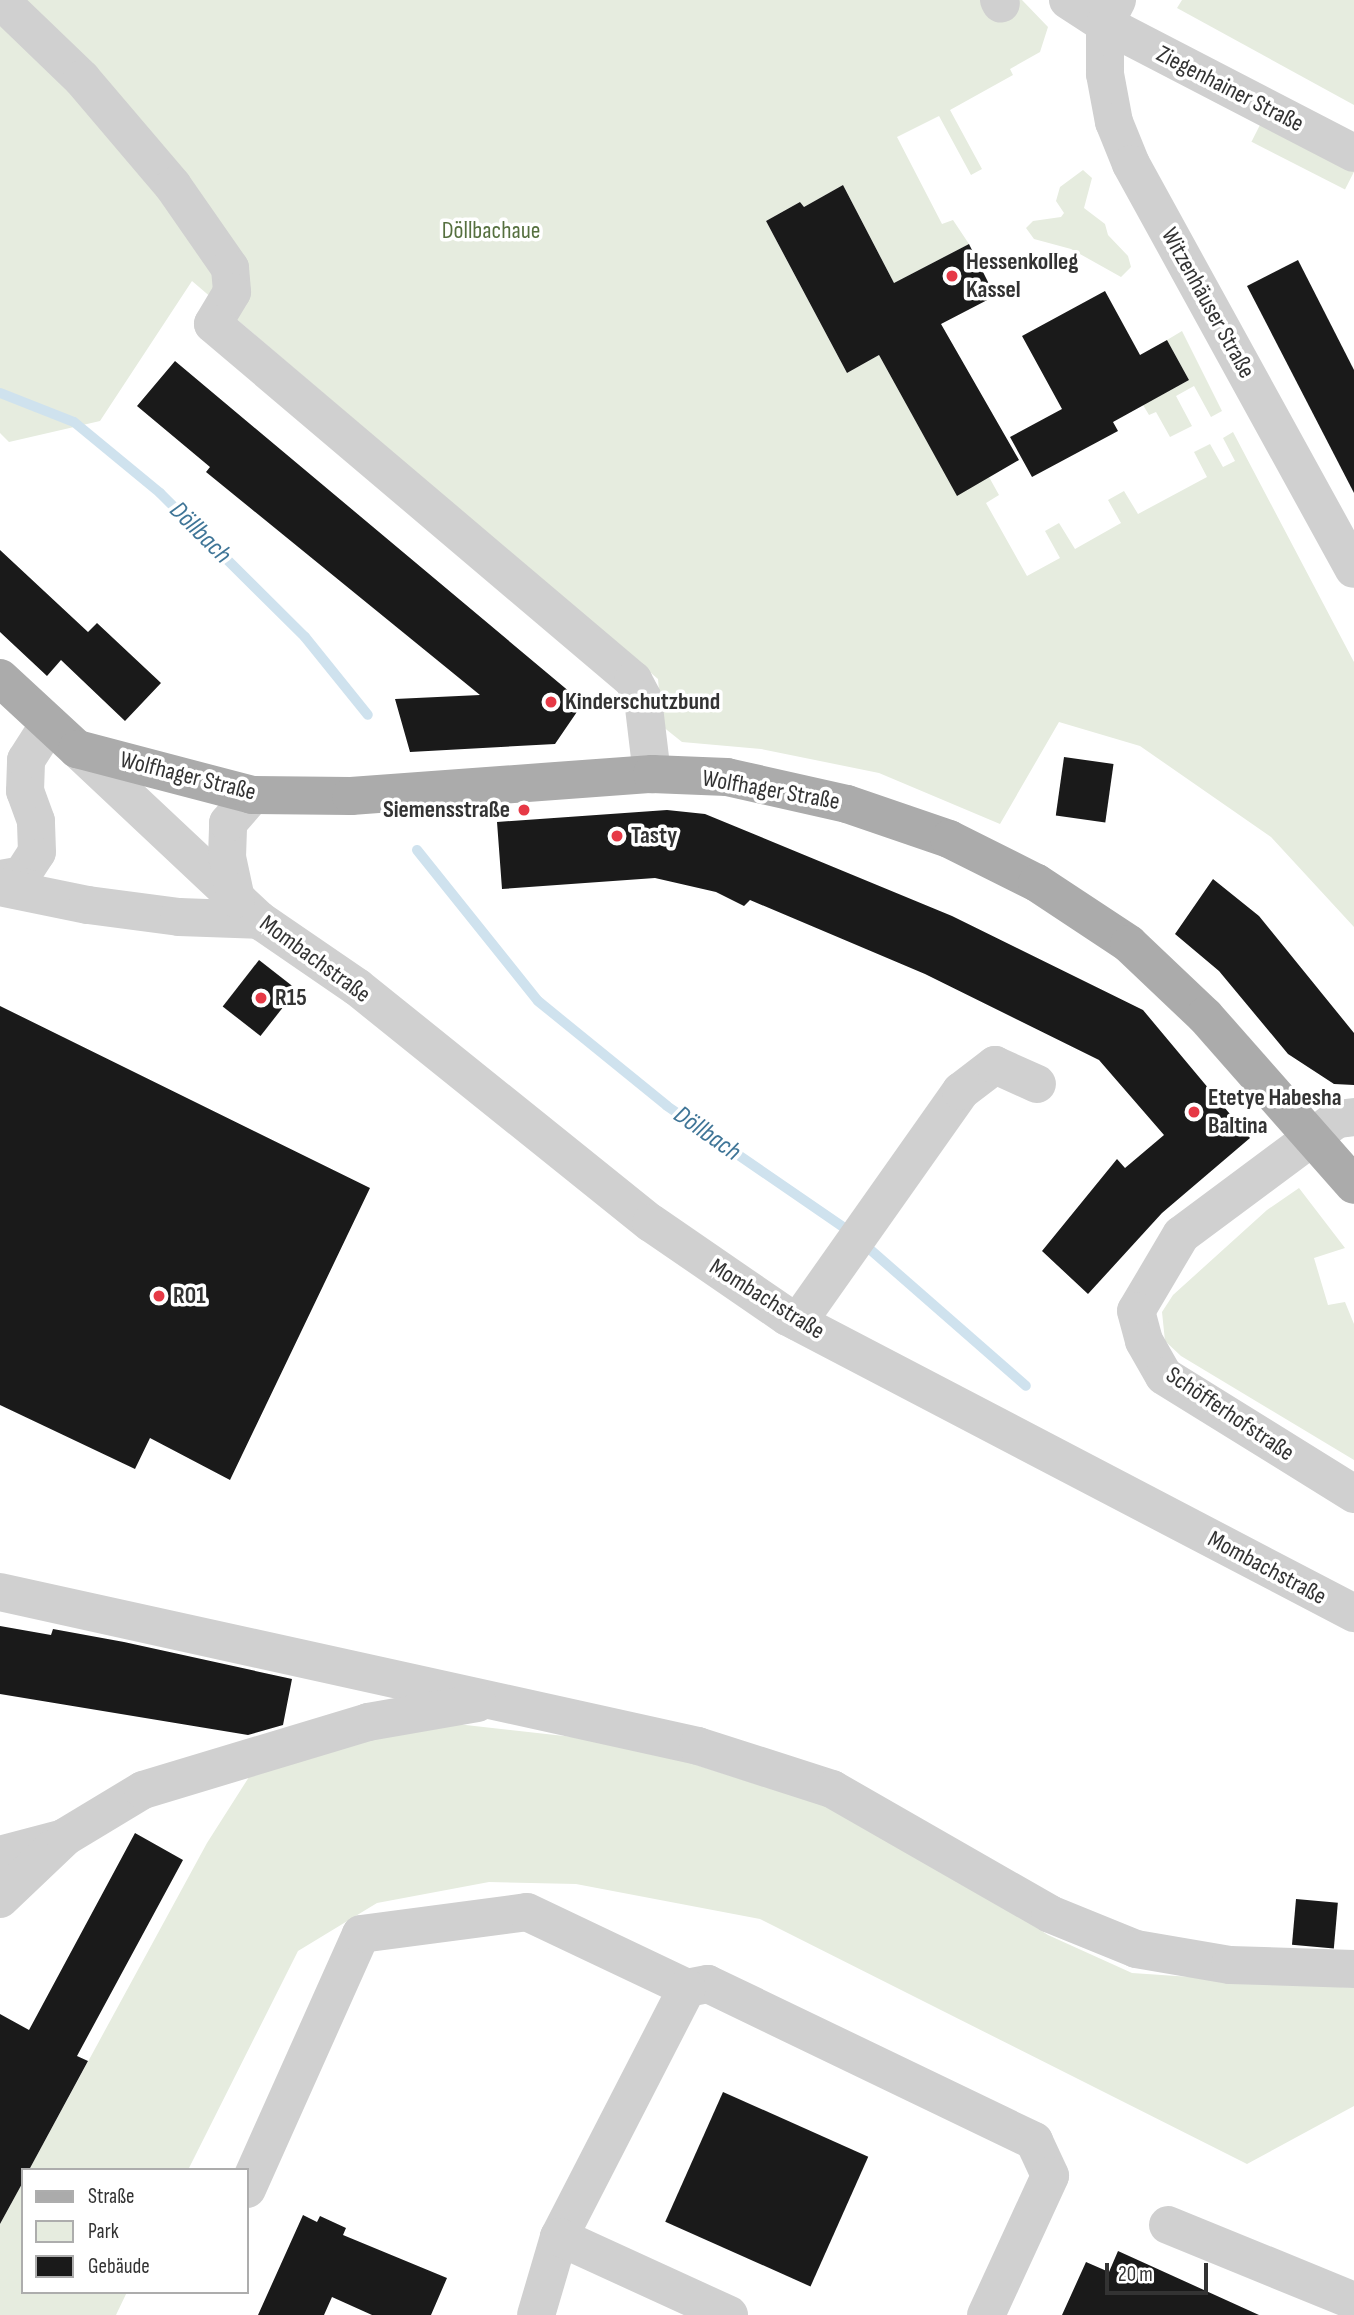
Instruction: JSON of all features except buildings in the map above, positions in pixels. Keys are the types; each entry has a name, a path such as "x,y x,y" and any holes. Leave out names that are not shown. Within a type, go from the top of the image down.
{"main road":[{"name":"Wolfhager Straße","path":"0,678 77,748 252,796 351,796 652,774 727,777 847,804 949,839 1037,883 1129,944 1205,1016 1314,1135 1354,1185"}],"street":[{"path":"0,0 82,79 173,186 230,268 232,292 214,324 633,680 643,699 652,774"},
{"name":"Ziegenhainer Straße","path":"1068,0 1111,12 1354,153"},
{"name":"Witzenhäuser Straße","path":"1111,12 1105,74 1114,122 1131,164 1354,569"},
{"path":"0,879 22,875 37,852 36,821 26,791 26,760 49,724"},
{"name":"Mombachstraße","path":"77,748 248,910 357,987 651,1223 798,1322 1354,1614"},
{"name":"Mombachstraße","path":"248,910 227,857 228,823 252,796"},
{"path":"0,887 88,905 179,917 248,910"},
{"path":"798,1322 961,1091 981,1072 995,1065 1037,1084"},
{"path":"1314,1135 1337,1119 1354,1117"},
{"name":"Schöfferhofstraße","path":"1314,1135 1181,1235 1136,1311 1144,1341 1164,1376 1354,1494"},
{"path":"0,1592 503,1700 698,1746 832,1789 1050,1914 1136,1949 1230,1965 1336,1970"},
{"path":"0,1899 65,1837 143,1790 262,1752 418,1711 503,1700"},
{"path":"0,1854 65,1837"},
{"path":"248,2187 361,1934 527,1912 687,1988 708,1984 1034,2141 1050,2176 986,2315"},
{"path":"536,2315 559,2237 687,1988"},
{"path":"1168,2225 1354,2301"},
{"path":"559,2237 729,2315"}],"green space":[{"name":"Döllbachaue","path":"0,0 1022,0 1048,27 1040,52 1010,69 1013,75 950,110 982,169 971,175 939,116 897,137 942,224 953,220 969,244 894,283 843,185 804,207 800,202 766,221 847,373 879,355 957,495 989,477 999,495 986,503 1027,576 1060,558 1045,531 1059,523 1075,549 1121,523 1108,500 1124,491 1138,514 1207,477 1194,452 1210,444 1223,467 1235,461 1223,438 1233,432 1354,662 1354,927 1271,837 1140,746 1059,722 1000,824 879,773 761,749 682,742 662,726 658,679 192,281 100,421 9,442 0,433"},
{"path":"1182,0 1354,0 1354,105 1177,8"},
{"path":"1261,123 1354,170 1345,189 1251,142"},
{"path":"1083,170 1092,178 1084,208 1105,224 1108,235 1128,256 1131,267 1121,277 1071,249 1034,239 1026,228 1033,221 1061,217 1064,213 1056,201 1060,187"},
{"path":"1182,331 1222,411 1211,417 1194,386 1176,396 1192,426 1170,437 1156,412 1149,415 1143,405 1189,380 1167,340"},
{"path":"1299,1188 1345,1248 1314,1258 1328,1305 1345,1302 1354,1324 1354,1460 1181,1356 1165,1341 1162,1312 1173,1295 1267,1210"},
{"path":"430,1721 627,1743 867,1819 1048,1935 1132,1973 1354,1988 1354,2106 1247,2164 760,1919 576,1884 489,1882 377,1903 298,1951 189,2168 30,2168 207,1843 256,1766"},
{"path":"21,2186 21,2294 126,2294 116,2315 0,2315 0,2224"}],"waterway":[{"name":"Döllbach","path":"0,393 74,422 160,493 305,637 368,715"},
{"name":"Döllbach","path":"417,850 538,1001 667,1106 849,1231 1026,1386"}],"place":[{"name":"Hessenkolleg Kassel","path":"952,276"},
{"name":"Kinderschutzbund","path":"551,702"},
{"name":"Siemensstraße","path":"524,810"},
{"name":"Tasty","path":"617,836"},
{"name":"R15","path":"261,998"},
{"name":"Etetye Habesha Baltina","path":"1194,1112"},
{"name":"R01","path":"159,1296"}]}
